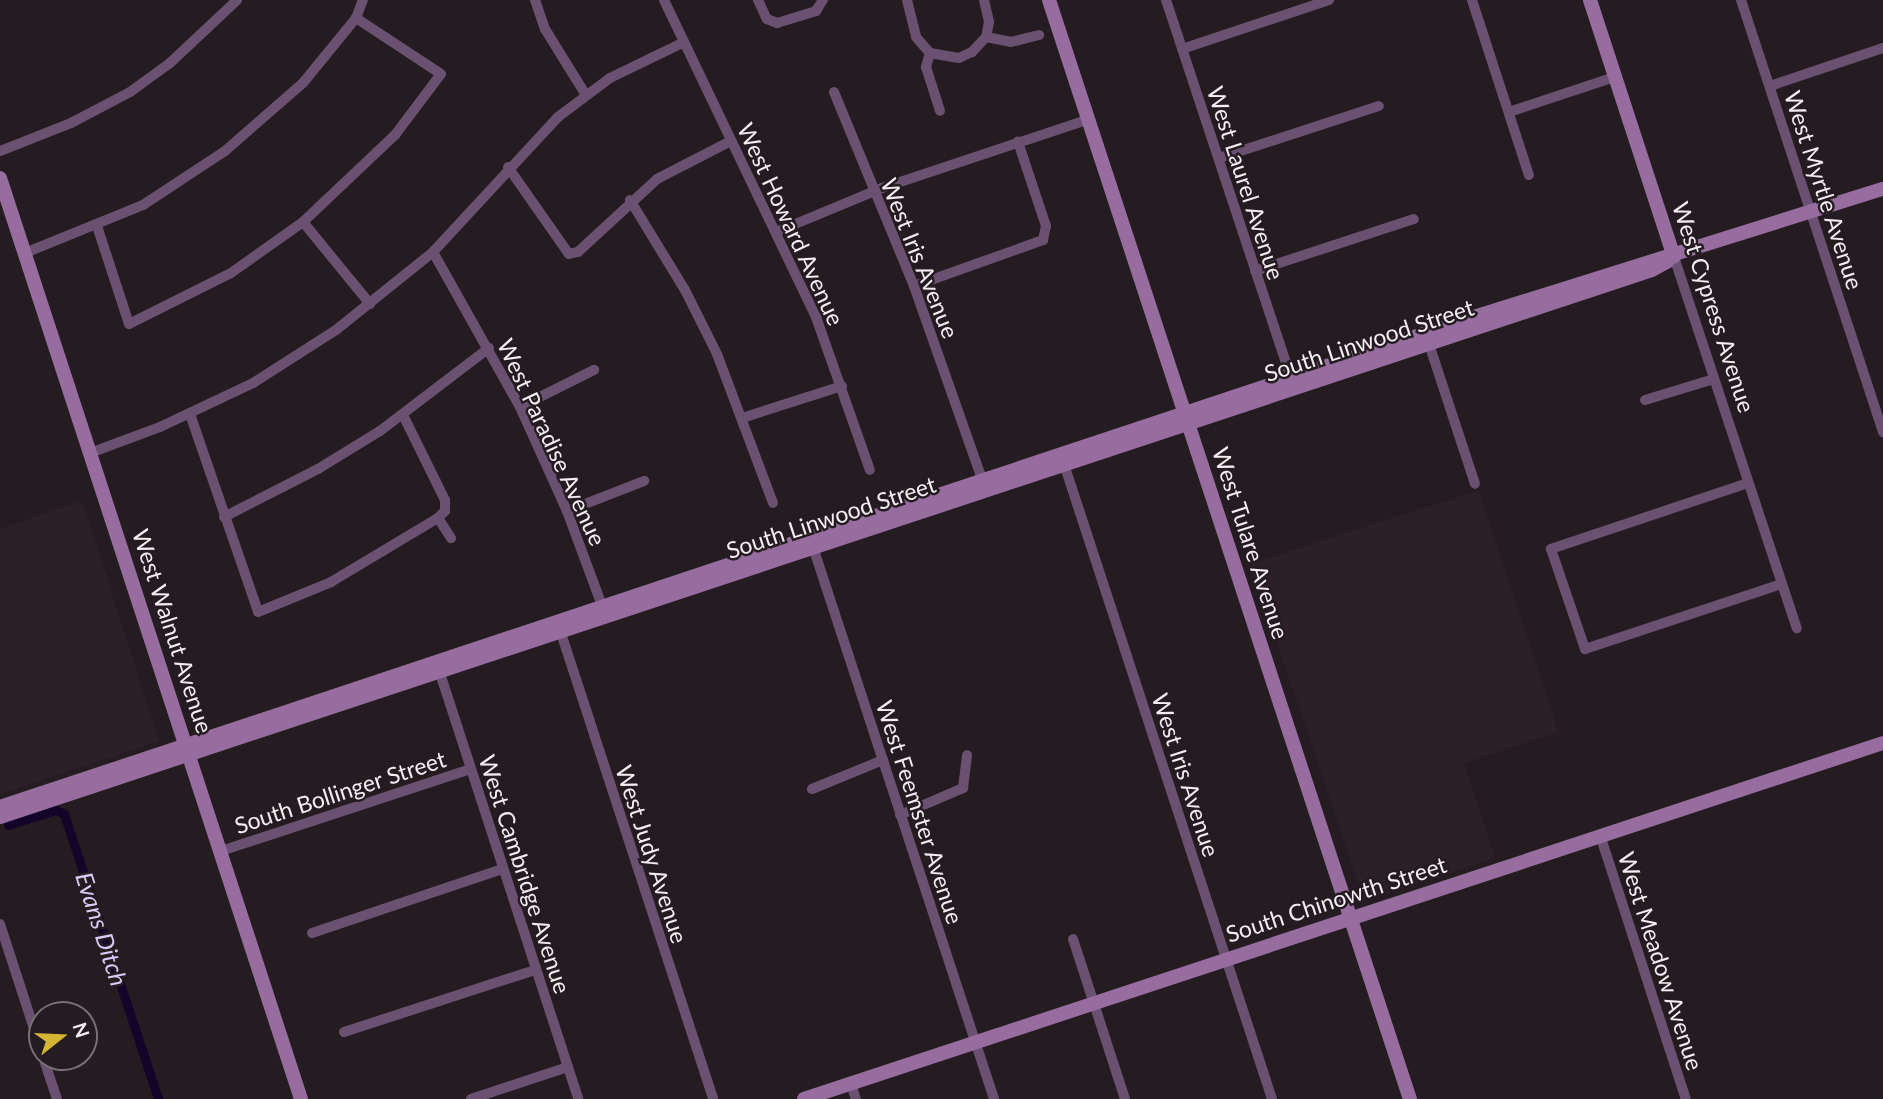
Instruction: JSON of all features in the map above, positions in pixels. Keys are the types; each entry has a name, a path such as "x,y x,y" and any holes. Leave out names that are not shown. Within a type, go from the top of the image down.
{"street":[{"path":"0,151 71,123 130,92 170,63 237,0"},
{"path":"25,253 97,226 143,205 225,151 303,83 356,18 363,0"},
{"path":"535,0 545,29 586,95"},
{"name":"West Howard Avenue","path":"664,0 776,232 842,386 870,470"},
{"path":"758,0 767,19 778,23 816,11 823,0"},
{"path":"908,0 916,37 930,53 958,58 972,52 986,37 989,22 984,0"},
{"name":"West Tulare Avenue","path":"1049,0 1410,1099"},
{"name":"West Laurel Avenue","path":"1166,0 1291,377"},
{"path":"1182,49 1329,0"},
{"path":"1472,0 1529,175"},
{"name":"West Cypress Avenue","path":"1590,0 1797,628"},
{"name":"West Myrtle Avenue","path":"1741,0 1883,432"},
{"path":"97,226 129,324 231,272 303,222 396,135 442,74 356,18"},
{"path":"986,37 1011,42 1039,35"},
{"path":"90,453 190,414 288,362 370,304 433,252 508,167 586,95 684,42"},
{"path":"1770,86 1883,48"},
{"path":"930,53 926,67 940,111"},
{"path":"1509,112 1615,77"},
{"name":"West Iris Avenue","path":"834,92 872,191 914,286 982,479"},
{"path":"1219,158 1379,106"},
{"path":"776,232 872,191 1089,119"},
{"path":"508,167 569,254 578,252 630,200 691,158 731,141"},
{"path":"914,286 1043,240 1046,226 1018,142"},
{"name":"West Walnut Avenue","path":"0,178 301,1099"},
{"name":"South Linwood Street","path":"0,807 811,542 1064,464 1291,377 1648,261 1674,257 1883,188"},
{"path":"630,200 685,290 742,418 773,503"},
{"path":"1255,271 1414,219"},
{"path":"303,222 370,304"},
{"name":"West Paradise Avenue","path":"433,252 520,407 567,511 603,610"},
{"name":"South Linwood Street","path":"811,542 982,479 1049,457 1308,384 1652,270 1674,257"},
{"path":"1475,484 1429,344 1433,336 1463,327 1477,316"},
{"path":"224,517 318,469 403,415 489,348"},
{"path":"520,407 594,370"},
{"path":"1291,377 1295,383 1308,384"},
{"path":"1645,400 1714,379"},
{"path":"742,418 842,386"},
{"path":"190,414 258,612 331,582 438,518 445,511 445,500 403,415"},
{"path":"1049,457 1064,464"},
{"name":"West Iris Avenue","path":"1064,464 1272,1099"},
{"path":"567,511 643,481"},
{"path":"1748,483 1551,549 1585,649 1782,584"},
{"path":"438,518 451,538"},
{"name":"West Feemster Avenue","path":"811,542 994,1099"},
{"name":"West Judy Avenue","path":"558,625 713,1099"},
{"name":"West Cambridge Avenue","path":"437,665 578,1099"},
{"name":"South Chinowth Street","path":"804,1099 1883,743"},
{"name":"South Linwood Street","path":"0,817 187,748"},
{"path":"900,815 950,798 963,788 967,755"},
{"path":"812,789 883,760"},
{"name":"South Bollinger Street","path":"221,851 470,769"},
{"name":"West Meadow Avenue","path":"1600,835 1686,1099"},
{"path":"312,933 502,869"},
{"path":"0,924 28,1009"},
{"path":"1073,939 1125,1099"},
{"path":"344,1032 535,970"},
{"path":"471,1099 568,1066"},
{"path":"48,1071 57,1099"},
{"path":"851,1083 856,1099"}],"shaded area":[{"path":"1479,490 1558,732 1464,763 1495,858 1365,901 1250,564"},
{"path":"78,502 84,506 159,741 0,794 0,529"}],"waterway":[{"name":"Evans Ditch","path":"8,825 56,810 64,814 158,1099"}]}
